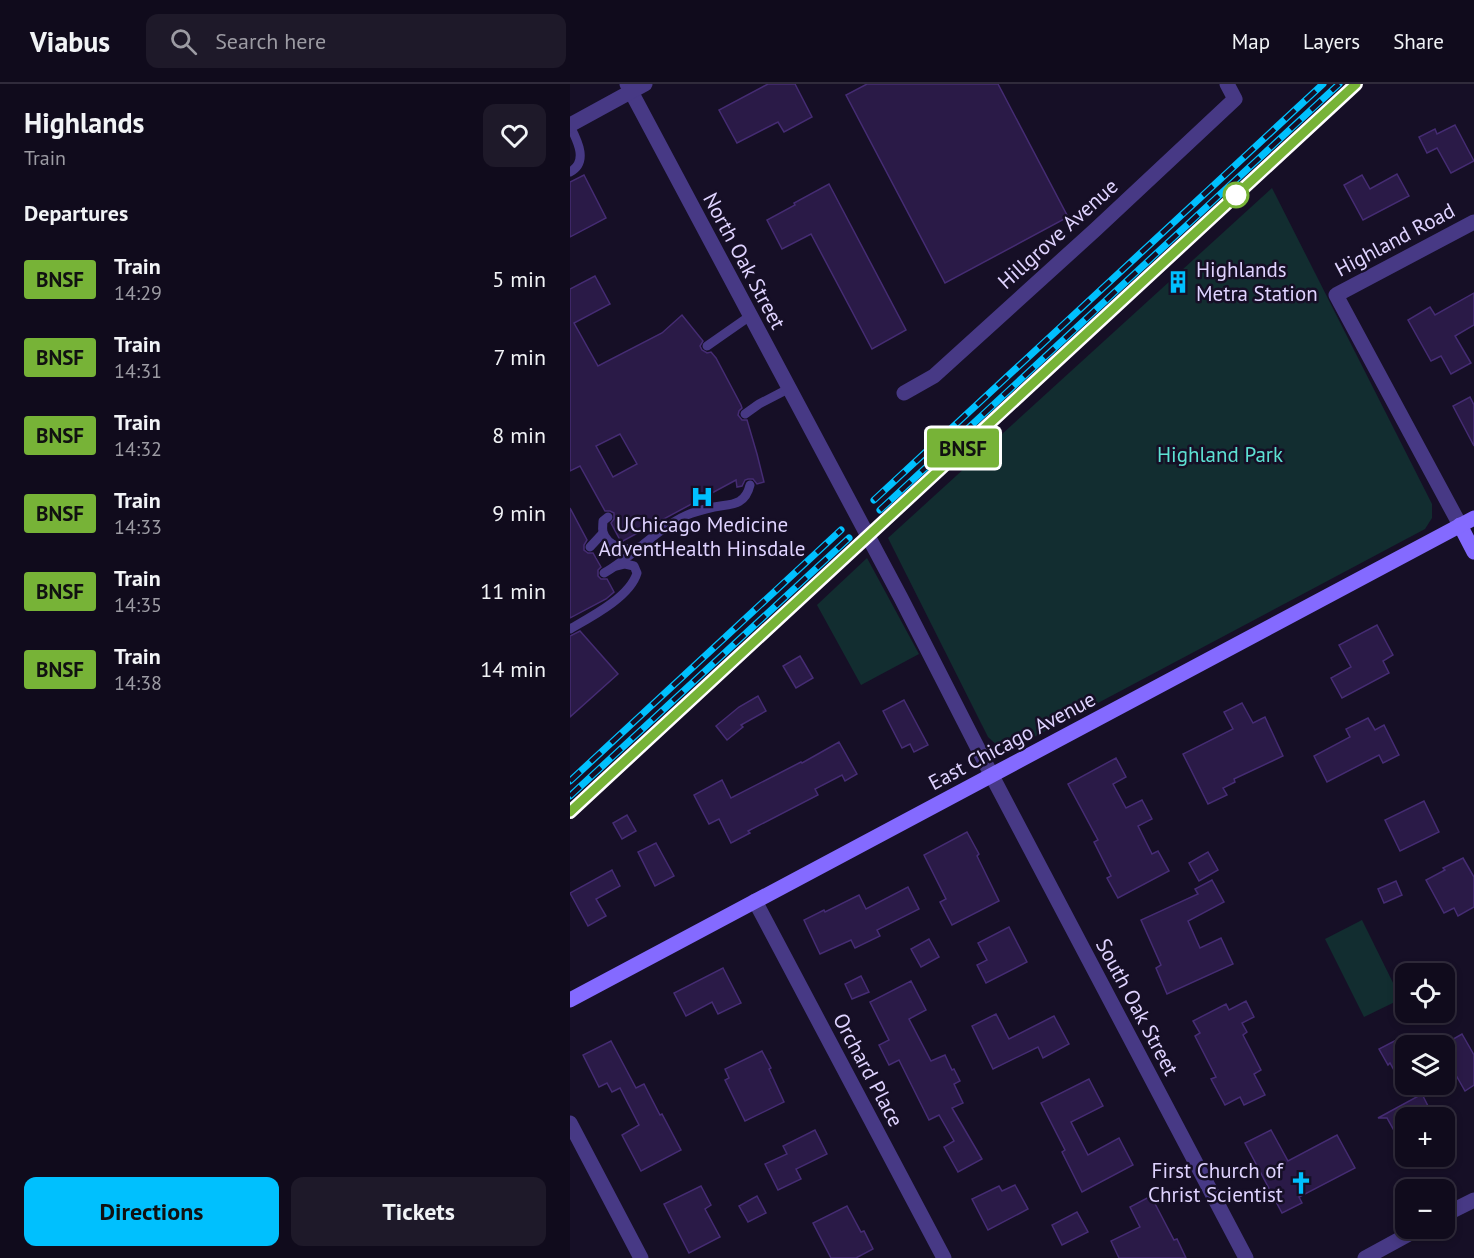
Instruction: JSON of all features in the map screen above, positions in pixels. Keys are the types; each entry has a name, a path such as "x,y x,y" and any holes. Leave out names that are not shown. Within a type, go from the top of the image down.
{"main road":[{"path":"1467,522 1474,552"},
{"name":"East Chicago Avenue","path":"570,1000 1467,522"}],"street":[{"path":"570,126 629,88 645,84"},
{"name":"Hillgrove Avenue","path":"904,393 934,376 1235,99 1227,84"},
{"name":"North Oak Street","path":"629,88 898,592 992,776"},
{"name":"Highland Road","path":"1467,522 1336,295 1474,222"},
{"name":"South Oak Street","path":"992,776 1246,1258"},
{"name":"Orchard Place","path":"755,902 944,1258"},
{"path":"570,1123 642,1258"},
{"path":"1455,1210 1474,1200"},
{"path":"1365,1258 1400,1239"}],"lane":[{"path":"570,126 580,146 580,159 575,169 570,172"},
{"path":"707,346 750,316"},
{"path":"745,414 788,388"},
{"path":"604,573 668,525 689,514 712,507 735,504 742,500 749,491 750,485"},
{"path":"608,517 603,521 603,533 610,542 617,547 631,550 641,546"},
{"path":"590,547 603,533"},
{"path":"570,629 593,616 630,587 637,573 634,566 625,564 615,567"}],"green space":[{"name":"Highland Park","path":"1272,188 1432,504 1432,518 1425,529 1017,746 1008,749 1000,748 988,737 888,538"},
{"path":"867,558 919,654 861,685 817,605"},
{"path":"1362,920 1395,987 1395,1002 1364,1017 1325,939"}],"building":[{"path":"768,84 795,84 812,117 784,132 778,122 737,143 719,110"},
{"path":"867,84 998,84 1068,217 945,283 846,95"},
{"path":"1455,125 1474,161 1451,173 1437,148 1427,153 1419,137 1435,129 1437,134"},
{"path":"1397,174 1409,196 1363,220 1344,185 1362,175 1370,189"},
{"path":"584,175 606,218 570,237 570,182"},
{"path":"829,184 906,330 872,349 811,234 782,249 767,220"},
{"path":"595,276 610,304 574,323 598,366 662,333 682,315 703,341 700,346 702,350 707,353 711,352 716,358 741,405 742,408 738,415 742,420 747,420 764,482 757,484 753,479 748,479 742,486 737,487 736,480 623,541 620,540 611,523 614,513 605,511 580,466 570,471 570,289","holes":["620,434 637,464 613,477 596,446"]},
{"path":"1474,293 1474,325 1455,336 1471,363 1451,374 1441,356 1431,361 1408,320 1430,307 1435,315"},
{"path":"1470,397 1474,405 1474,446 1453,406"},
{"path":"570,508 587,540 584,550 593,553 601,567 598,570 598,576 601,579 607,579 614,592 606,599 570,618"},
{"path":"1377,625 1393,655 1383,661 1389,673 1342,698 1331,678 1351,667 1339,645"},
{"path":"580,631 618,674 570,717 570,636"},
{"path":"800,656 813,678 796,688 783,666"},
{"path":"758,696 766,711 741,725 743,727 727,740 716,726 739,707"},
{"path":"904,700 928,745 914,752 910,744 902,748 883,711"},
{"path":"1242,703 1253,723 1265,717 1283,756 1234,779 1235,782 1223,788 1227,795 1208,804 1183,754 1233,729 1224,712"},
{"path":"1368,718 1375,730 1384,725 1399,755 1383,763 1379,755 1327,782 1314,756 1350,737 1346,729"},
{"path":"839,742 857,774 845,781 842,775 815,789 818,795 748,831 750,833 731,843 719,819 709,824 694,795 722,780 731,798"},
{"path":"1116,758 1126,777 1113,784 1126,808 1142,800 1152,819 1138,826 1152,854 1158,851 1169,871 1118,898 1107,878 1111,876 1094,842 1098,840 1068,784"},
{"path":"1424,801 1439,832 1400,851 1385,820"},
{"path":"627,815 636,831 622,839 613,823"},
{"path":"967,832 999,901 952,925 940,902 946,899 924,855"},
{"path":"656,843 674,876 655,886 638,852"},
{"path":"1208,852 1218,870 1199,881 1189,863"},
{"path":"1463,858 1474,877 1474,907 1458,916 1454,908 1444,913 1426,880"},
{"path":"612,870 620,886 596,899 606,916 588,926 570,893"},
{"path":"1212,880 1224,902 1188,921 1200,948 1221,938 1233,964 1167,994 1156,968 1161,965 1141,920 1198,894 1195,889"},
{"path":"1396,881 1402,895 1384,903 1378,889"},
{"path":"908,887 919,909 877,930 880,936 855,948 851,940 820,954 804,920 859,895 866,909"},
{"path":"1009,927 1027,962 986,983 977,965 987,960 978,943"},
{"path":"929,939 939,957 921,967 911,949"},
{"path":"723,968 741,1003 718,1014 712,1002 686,1016 674,993"},
{"path":"861,976 869,992 852,999 845,984"},
{"path":"911,981 926,1010 909,1019 931,1061 945,1055 952,1070 954,1069 960,1081 954,1084 963,1103 952,1108 982,1159 958,1172 944,1147 954,1141 939,1115 929,1120 899,1060 889,1065 879,1045 889,1040 870,1002"},
{"path":"1246,1001 1254,1017 1242,1023 1247,1032 1243,1035 1261,1070 1254,1074 1265,1095 1244,1105 1240,1097 1225,1105 1211,1079 1216,1077 1195,1036 1200,1033 1193,1021 1226,1004 1229,1010"},
{"path":"996,1014 1009,1039 1054,1016 1069,1044 1043,1058 1038,1047 993,1069 972,1026"},
{"path":"1462,1034 1474,1055 1474,1085 1465,1091 1455,1073 1455,1038"},
{"path":"611,1041 636,1088 644,1084 681,1150 641,1171 622,1135 639,1125 620,1088 612,1092 607,1083 599,1087 583,1055"},
{"path":"1395,1041 1395,1072 1390,1063 1388,1065 1379,1049"},
{"path":"762,1051 784,1102 745,1121 725,1080 729,1078 725,1069"},
{"path":"1089,1079 1103,1106 1071,1122 1088,1155 1119,1138 1133,1165 1082,1192 1062,1152 1065,1150 1041,1103"},
{"path":"1422,1095 1428,1107 1398,1107"},
{"path":"1395,1109 1395,1132 1387,1118 1378,1118"},
{"path":"815,1130 827,1154 796,1169 801,1179 778,1190 765,1164 787,1154 783,1146"},
{"name":"First Church of Christ Scientist","path":"1271,1130 1288,1161 1337,1135 1355,1168 1299,1197 1302,1203 1282,1213 1245,1143"},
{"path":"1015,1185 1028,1209 988,1230 972,1199 999,1186 1002,1191"},
{"path":"701,1186 711,1205 705,1209 720,1237 689,1253 664,1204"},
{"path":"757,1196 766,1213 748,1222 739,1206"},
{"path":"1151,1196 1186,1258 1119,1258 1111,1241 1140,1227 1130,1207"},
{"path":"847,1206 873,1249 856,1258 831,1258 813,1223"},
{"path":"1077,1212 1088,1232 1062,1245 1052,1225"}],"railway":[{"path":"874,500 1323,84"},
{"path":"880,510 1339,84"},
{"path":"885,521 1356,84"},
{"path":"570,781 841,530"},
{"path":"570,796 849,538"},
{"path":"570,812 852,551"}],"train":[{"name":"BNSF","path":"570,812 1356,84"}],"place":[{"name":"Highlands Metra Station","path":"1178,282"},
{"name":"UChicago Medicine AdventHealth Hinsdale","path":"702,497"},
{"name":"First Church of Christ Scientist","path":"1301,1183"}]}
